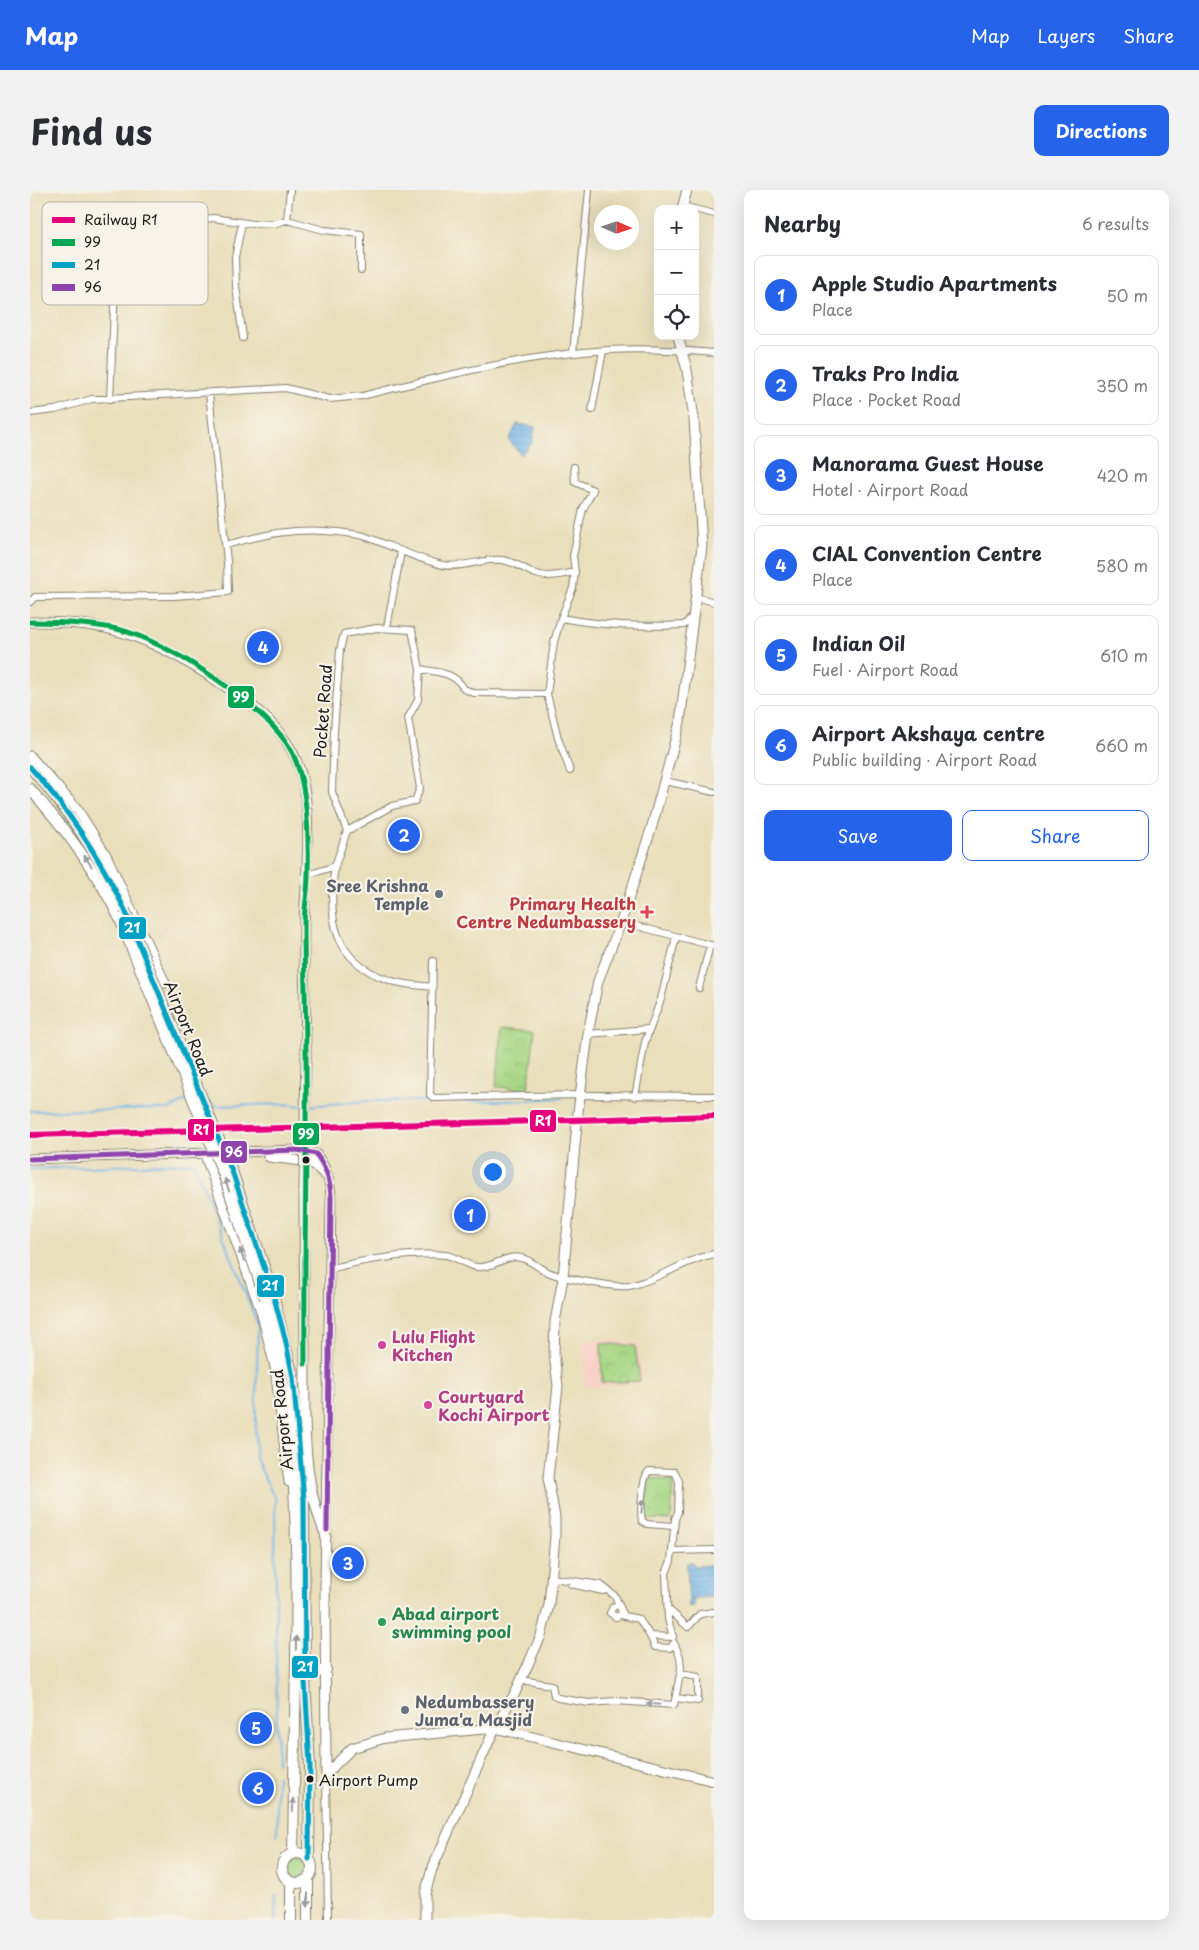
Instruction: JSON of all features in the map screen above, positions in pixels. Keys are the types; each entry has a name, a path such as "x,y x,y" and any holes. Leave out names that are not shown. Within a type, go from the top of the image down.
{"main road":[{"name":"Airport Road","path":"30,767 71,816 110,879 223,1174 265,1298 277,1340 296,1460 306,1574 305,1681 310,1765 309,1858"},
{"name":"Airport Road","path":"30,789 65,828 123,915"},
{"name":"Airport Road","path":"293,1854 296,1460"},
{"path":"305,1681 312,1672 326,1670"},
{"path":"308,1879 300,1884 291,1882 284,1876 282,1867 285,1859 293,1854 302,1854 309,1858 312,1867 308,1879 308,1920"},
{"path":"291,1882 291,1920"}],"street":[{"path":"287,220 290,190"},
{"path":"573,353 589,190"},
{"path":"683,205 687,190"},
{"path":"699,211 714,214"},
{"path":"208,219 242,223 276,223 287,220 324,230 361,234 361,270"},
{"path":"242,223 236,257 236,287 242,338"},
{"path":"110,399 114,305"},
{"path":"425,1920 425,1894 432,1869 495,1728 521,1680 541,1636 549,1605 555,1517 548,1478 558,1386 554,1354 555,1322 563,1278 580,1095 588,1034 598,981 621,922 665,781 680,722 702,546 694,419 683,350 679,340"},
{"path":"592,410 603,350"},
{"path":"30,413 56,410 92,399 286,388 315,397 345,398 362,396 508,362 603,350 683,350 714,353"},
{"path":"30,602 35,597 174,596 228,592 226,545 209,393"},
{"path":"570,771 558,738 547,694 554,642 572,588 575,572 573,556 583,509 593,490 575,482 574,467"},
{"path":"226,545 272,532 301,530 363,536 401,552 443,565 461,566 498,560 508,561 543,576 575,572"},
{"path":"387,627 401,552"},
{"path":"696,598 714,602"},
{"path":"561,618 584,622 652,626 684,625 694,615"},
{"path":"30,622 80,624 119,629 151,642 186,661 245,699 263,715 292,751 300,771 305,801 308,875 304,922 306,1056 304,1192 305,1422 309,1472 315,1506 327,1538"},
{"name":"Pocket Road","path":"347,831 332,792 332,756 340,650 344,634 387,627 412,630 420,669"},
{"path":"431,987 388,980 365,968 347,953 335,934 332,913 332,886 335,866 347,831 392,806 415,800 420,788 408,718 418,700 420,669 448,674 459,680 464,689 474,693 547,694"},
{"path":"30,756 77,809 106,855 165,983"},
{"path":"665,781 714,792"},
{"path":"308,875 335,866"},
{"path":"621,922 712,945 699,988"},
{"path":"635,1097 648,1029 661,999 676,937"},
{"path":"433,962 431,987 431,1097 714,1096"},
{"path":"588,1034 648,1029"},
{"path":"210,1165 242,1158 298,1150 316,1154 326,1168 330,1181 326,1670 328,1920"},
{"path":"30,1159 277,1154 311,1162 330,1181"},
{"path":"205,1155 261,1311 270,1348 296,1525"},
{"path":"330,1269 360,1260 436,1255 456,1257 478,1268 512,1257 520,1257 563,1278 588,1280 608,1286 630,1286 692,1260 714,1254"},
{"path":"521,1680 552,1685 555,1698 589,1703 616,1701 674,1706 681,1674 680,1657 674,1645 668,1609 666,1572 672,1551 678,1499 677,1475 675,1472 649,1471 645,1475 642,1521 647,1524 674,1526"},
{"path":"672,1551 714,1550"},
{"path":"552,1578 598,1584 615,1596 623,1609 622,1614"},
{"path":"619,1604 613,1607 610,1613 616,1617 622,1614 637,1617 650,1636 655,1648 670,1648 674,1645"},
{"path":"668,1609 688,1627 700,1614 714,1612"},
{"path":"650,1636 673,1636"},
{"path":"676,1698 698,1698 698,1678 681,1674"},
{"path":"326,1774 352,1748 386,1738 495,1728 714,1781"}],"shaded area":[{"path":"583,1339 638,1343 643,1382 585,1387"}],"green space":[{"path":"502,1027 535,1030 528,1090 496,1087"},
{"path":"601,1343 635,1346 640,1381 602,1383"},
{"path":"649,1478 673,1481 671,1520 645,1519"},
{"path":"297,1857 305,1860 308,1868 305,1876 297,1879 289,1876 286,1868 289,1860"}],"water":[{"path":"517,424 535,427 532,443 521,455 509,440"},
{"path":"692,1562 694,1566 714,1565 714,1597 693,1598 694,1606 689,1607 687,1563"}],"waterway":[{"path":"307,1106 366,1101 507,1101 562,1098"},
{"path":"30,1111 170,1109 185,1101 191,1102"},
{"path":"208,1102 216,1106 284,1104 302,1106"},
{"path":"30,1169 194,1163 258,1325 255,1457 275,1499 277,1763"},
{"path":"277,1776 277,1835"},
{"path":"275,1920 276,1895"}],"rail line":[{"name":"R1","path":"30,1135 714,1116"}],"transit line":[{"name":"99","path":"30,622 74,623 117,629 162,647 214,678 262,715 280,734 292,752 297,765 304,795 308,845 308,881 304,925 306,1039 305,1364"},
{"name":"21","path":"30,767 58,800 83,835 125,910 233,1174 273,1294 285,1338 293,1377 304,1500 305,1681 310,1765 309,1859"},
{"name":"96","path":"30,1159 298,1150 316,1154 327,1174 331,1197 327,1530"}],"place":[{"name":"CIAL Convention Centre","path":"263,647"},
{"name":"Traks Pro India","path":"404,835"},
{"name":"Sree Krishna Temple","path":"439,894"},
{"name":"Primary Health Centre Nedumbassery","path":"647,912"},
{"name":"Apple Studio Apartments","path":"470,1215"},
{"name":"Lulu Flight Kitchen","path":"382,1345"},
{"name":"Courtyard Kochi Airport","path":"428,1405"},
{"name":"Manorama Guest House","path":"348,1563"},
{"name":"Abad airport swimming pool","path":"382,1622"},
{"name":"Nedumbassery Juma'a Masjid","path":"405,1710"},
{"name":"Indian Oil","path":"256,1728"},
{"name":"Airport Pump","path":"310,1779"},
{"name":"Airport Akshaya centre","path":"258,1788"}]}
